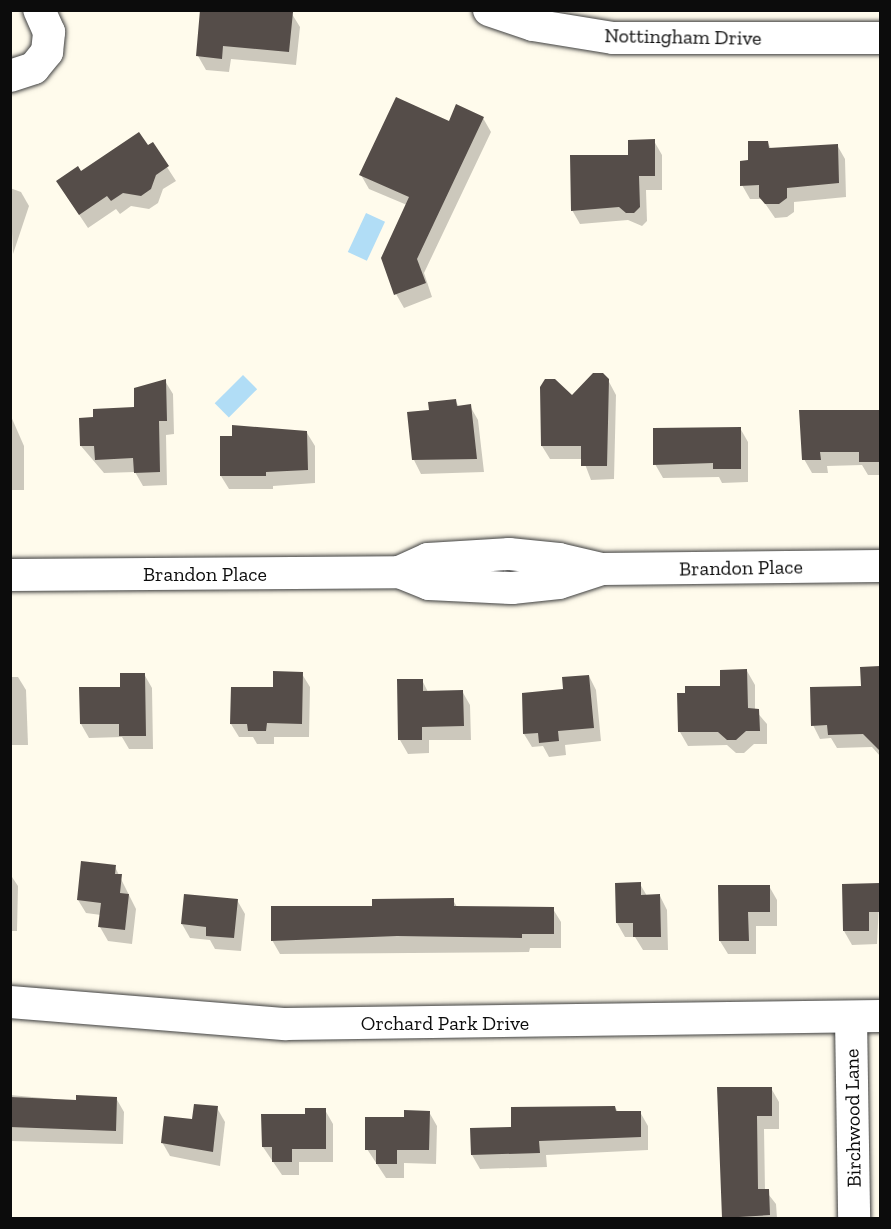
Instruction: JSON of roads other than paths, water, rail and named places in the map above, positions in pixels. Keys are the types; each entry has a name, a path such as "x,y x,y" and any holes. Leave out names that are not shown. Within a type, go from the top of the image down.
{"street":[{"path":"10,76 34,68 47,52 49,32 39,10"},
{"name":"Nottingham Drive","path":"489,10 533,25 613,38 880,38"},
{"name":"Brandon Place","path":"10,576 399,572 429,584 512,588 559,583 602,569 880,566"},
{"name":"Orchard Park Drive","path":"10,1002 286,1024 866,1017"},
{"name":"Birchwood Lane","path":"854,1218 866,1017"}],"water":[{"path":"366,213 385,222 367,261 348,252"},
{"path":"243,375 257,389 229,417 215,403"}]}
